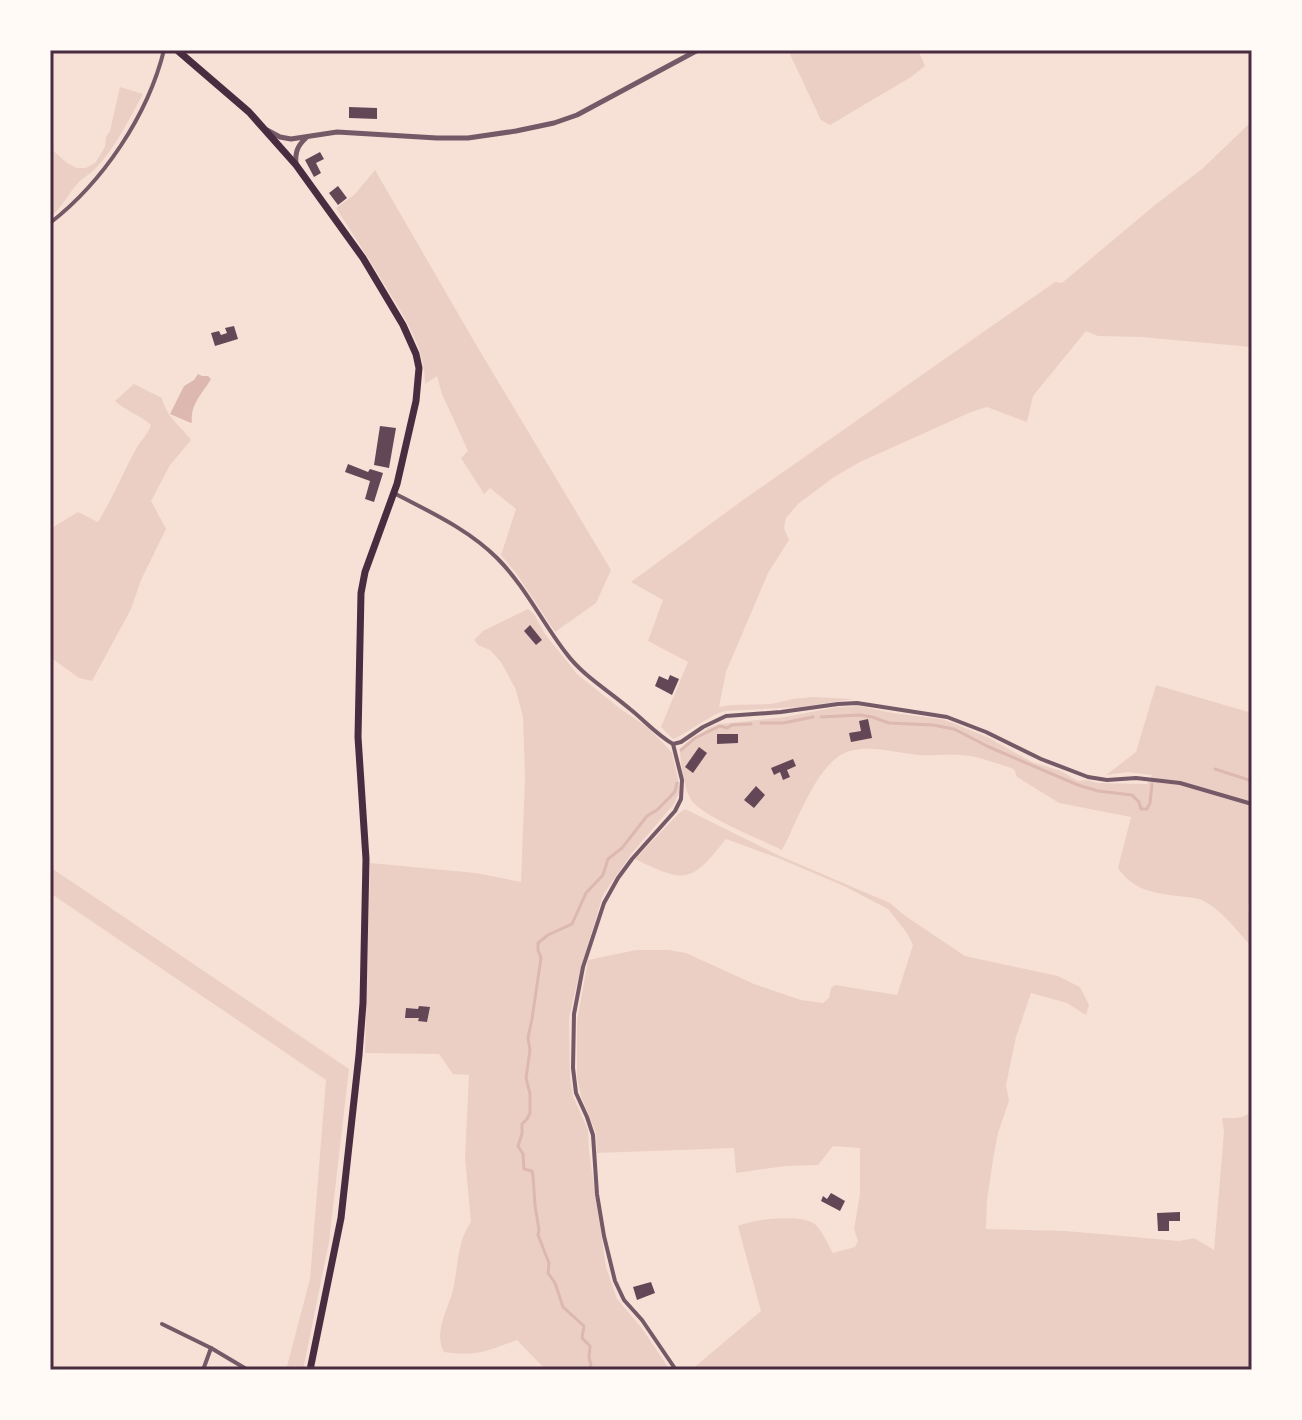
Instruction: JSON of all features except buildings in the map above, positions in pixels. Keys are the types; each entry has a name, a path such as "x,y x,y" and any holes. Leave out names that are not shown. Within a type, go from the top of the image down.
{"main road":[{"path":"177,50 266,129 332,212 403,325 419,368 416,401 394,493 365,572 361,593 358,737 366,859 359,1055 341,1218 310,1370"}],"street":[{"path":"50,223 72,204 119,149 151,88 164,50"},
{"path":"266,129 286,139 337,132 393,137 468,138 535,127 577,115 698,50"},
{"path":"296,165 298,146 308,137"},
{"path":"394,493 477,540 513,576 585,675 673,744 682,780 681,799 675,811 632,859 604,903 583,967 573,1021 573,1046 575,1086 593,1135 597,1194 615,1281 624,1300 642,1320 676,1370"},
{"path":"673,744 726,716 857,703 947,717 1088,777 1180,783 1252,804"},
{"path":"162,1324 248,1370"},
{"path":"203,1370 211,1348"}],"shaded area":[{"path":"788,50 918,50 925,66 830,125 821,120"},
{"path":"120,87 143,94 110,151 50,217 50,148 77,168 86,168 95,163 105,147"},
{"path":"1252,121 1252,347 1098,336 1086,331 1033,396 1027,422 987,407 860,462 834,477 798,504 786,518 784,528 789,540 768,573 726,672 719,707 771,704 813,697 853,699 800,707 725,711 673,739 661,727 688,662 648,641 663,600 631,582 1055,282 1062,283 1202,169"},
{"path":"375,170 611,570 596,603 555,632 501,555 516,509 490,488 484,494 461,458 468,451 437,376 425,384 421,356 411,330 336,208 355,194"},
{"path":"198,374 211,379 195,404 191,423 170,414 184,386"},
{"path":"134,384 162,398 170,415 191,440 170,465 151,501 166,529 141,580 131,609 92,681 79,678 50,657 50,529 78,512 98,522 151,425 115,401"},
{"path":"528,609 577,674 647,727 672,753 679,783 674,804 632,853 603,895 569,1018 570,1078 573,1096 588,1130 606,1267 617,1299 641,1327 670,1370 546,1370 517,1340 473,1353 444,1352 440,1337 442,1321 453,1290 460,1246 471,1222 465,1158 469,1075 453,1074 439,1054 365,1053 370,863 476,873 521,882 525,778 523,717 516,690 501,662 474,640 483,631"},
{"path":"1156,685 1252,713 1252,900 1248,911 1252,917 1252,947 1223,915 1202,900 1151,891 1136,885 1124,875 1118,868 1131,817 1059,803 1017,777 1014,769 988,760 876,749 850,751 839,756 818,779 782,850 718,820 696,805 690,798 683,774 680,749 708,728 859,706 953,723 1078,781 1147,784 1152,775 1128,772 1106,775 1136,752"},
{"path":"685,809 780,856 890,903 965,956 1058,976 1080,987 1089,1005 1086,1015 1067,1003 1031,993 1016,1037 1006,1085 1009,1101 993,1160 986,1229 1066,1231 1179,1241 1194,1238 1214,1250 1224,1132 1222,1118 1243,1116 1252,1108 1252,1370 691,1370 761,1311 738,1226 766,1219 801,1219 816,1225 833,1253 855,1247 858,1241 854,1229 860,1194 860,1148 833,1146 818,1165 736,1173 734,1148 597,1153 596,1133 577,1077 577,1021 588,960 636,950 686,953 754,984 801,1000 823,1003 835,985 897,995 913,945 888,909 844,886 726,839 704,864 686,875 666,873 635,859"},
{"path":"50,867 349,1069 329,1242 303,1370 286,1370 310,1279 326,1080 50,893"}],"waterway":[{"path":"821,717 860,715 889,723 954,729 1078,785 1132,795 1141,809 1147,809 1150,803 1152,784"},
{"path":"761,723 783,723 813,717"},
{"path":"681,750 695,738 720,726 727,728 751,724"},
{"path":"1215,769 1252,781"},
{"path":"588,1370 591,1365 590,1346 582,1338 584,1326 563,1307 548,1273 549,1263 538,1235 532,1171 524,1169 523,1154 518,1146 522,1124 530,1113 526,1078 530,1050 528,1038 541,958 538,943 572,924 586,893 603,875 608,859 622,848 647,816 671,796 677,783"}]}
